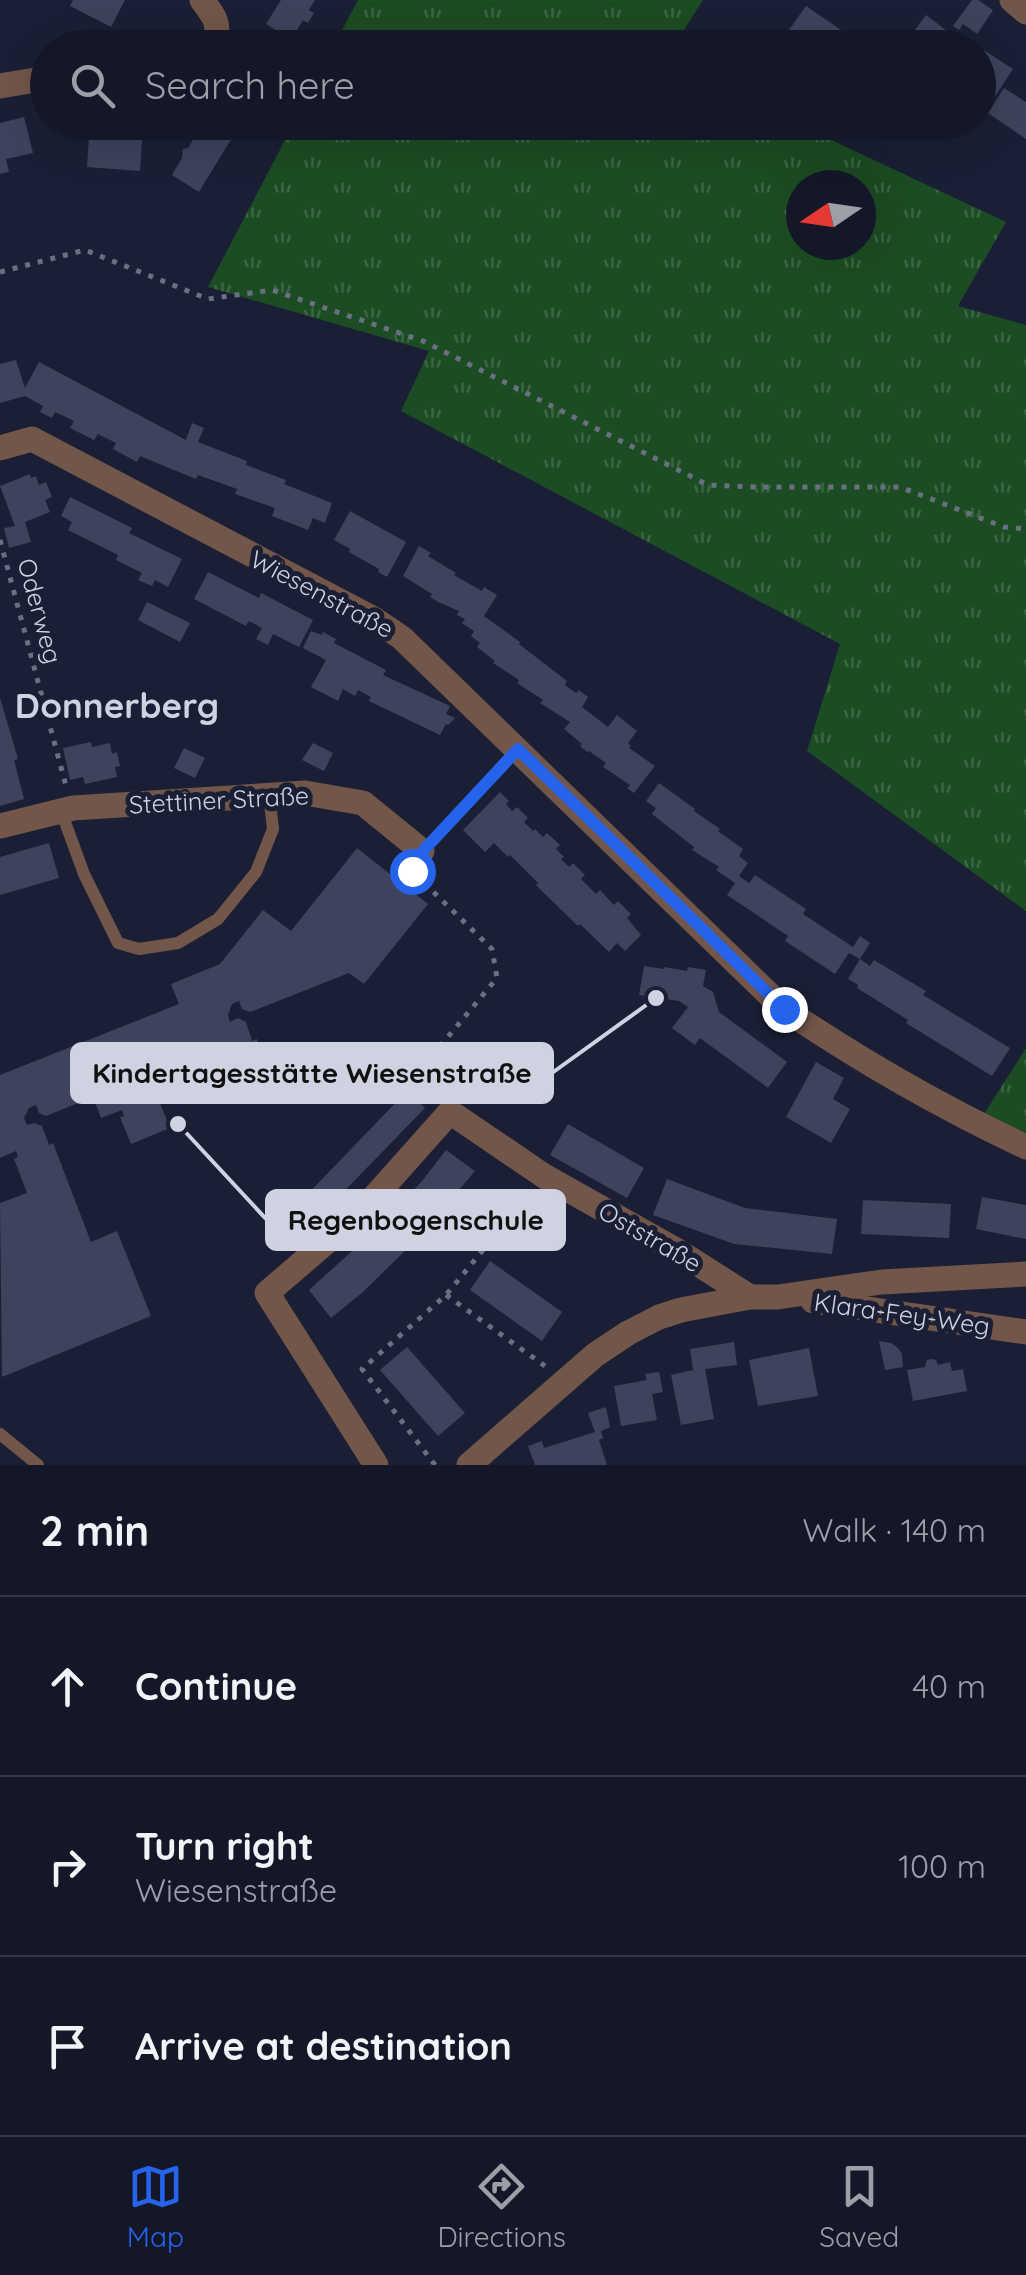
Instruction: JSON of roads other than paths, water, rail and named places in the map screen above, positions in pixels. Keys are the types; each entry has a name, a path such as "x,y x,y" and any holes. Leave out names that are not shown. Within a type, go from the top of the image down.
{"street":[{"path":"202,0 216,18 218,30"},
{"path":"1012,0 1026,12"},
{"path":"0,86 30,81"},
{"name":"Wiesenstraße","path":"0,448 32,438 374,619 402,638 784,1009 822,1035 1026,1147"},
{"name":"Stettiner Straße","path":"0,826 67,810 305,793 363,803 422,852"},
{"name":"Oststraße","path":"376,1465 266,1293 360,1213 450,1112 544,1176 681,1252 750,1297"},
{"name":"Oststraße","path":"469,1465 594,1355 628,1333 681,1310 750,1297 778,1297 882,1282 1026,1274"},
{"name":"Klara-Fey-Weg","path":"778,1297 1026,1332"}],"lane":[{"path":"67,810 84,874 118,943 139,948 178,943 218,919 256,872 273,829 270,795"},
{"path":"0,1434 38,1465"}],"place":[{"name":"Kindertagesstätte Wiesenstraße","path":"656,998"},
{"name":"Regenbogenschule","path":"178,1124"}],"district":[{"name":"Donnerberg","path":"117,706"}]}
